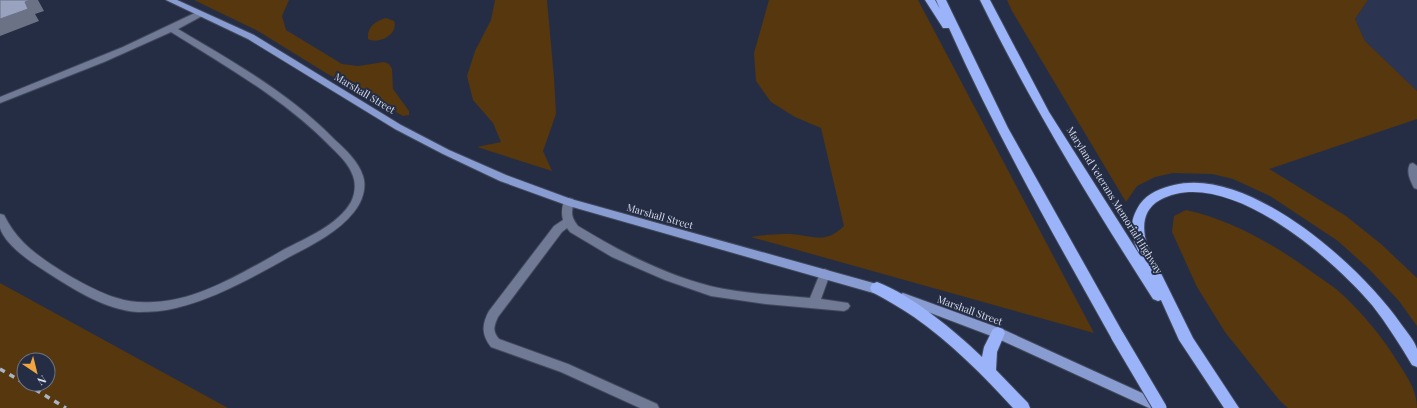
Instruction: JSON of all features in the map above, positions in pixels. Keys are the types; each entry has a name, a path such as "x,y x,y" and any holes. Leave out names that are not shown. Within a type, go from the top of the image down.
{"highway":[{"path":"930,0 975,74"},
{"path":"941,0 975,74 1036,192 1160,408"},
{"name":"Maryland Veterans Memorial Highway","path":"984,0 1024,77 1090,189 1232,408"},
{"path":"1188,342 1141,246 1137,231 1139,219 1143,209 1152,198 1166,191 1199,187 1237,196 1280,220 1316,244 1354,278 1376,301 1398,330 1417,361"},
{"path":"877,288 918,312 959,345 989,372 1023,408"},
{"path":"989,372 988,357 992,344 998,333"}],"main road":[{"name":"Marshall Street","path":"170,0 251,38 398,127 446,152 503,178 569,202 877,288 998,333 1163,408"}],"street":[{"path":"0,100 172,29 199,14"},
{"path":"0,218 8,233 25,252 45,265 112,302 137,307 165,305 188,300 224,286 314,238 335,224 352,208 358,196 360,184 358,173 346,156 330,139 294,107 172,29"},
{"path":"1412,166 1413,175 1417,185"},
{"path":"569,202 566,213 568,221 574,229 616,254 669,277 711,291 766,299 844,306"},
{"path":"568,221 558,229 493,314 488,327 489,336 495,343 564,368 653,408"},
{"path":"814,303 825,274"}],"shaded area":[{"path":"194,0 289,0 282,16 286,30 342,64 358,66 384,62 389,64 392,69 393,89 409,111 409,115 403,116 326,73 258,31"},
{"path":"495,0 547,0 556,114 543,151 552,171 477,147 501,142 493,123 473,100 467,76 475,51 491,20"},
{"path":"769,0 918,0 1094,333 751,237 789,234 818,238 831,235 844,226 821,128 795,117 771,102 756,81 754,53"},
{"path":"1007,0 1368,0 1355,19 1365,41 1417,91 1417,119 1269,169 1346,216 1381,244 1417,278 1417,326 1399,301 1369,269 1338,241 1270,196 1233,179 1212,174 1173,173 1155,177 1137,186 1126,202 1012,11"},
{"path":"1368,0 1417,0 1417,91 1365,41 1355,19"},
{"path":"386,18 394,21 395,26 391,34 377,41 368,39 369,31 372,25"},
{"path":"1186,210 1220,220 1268,243 1298,262 1340,293 1367,320 1381,337 1406,374 1417,402 1417,408 1288,408 1280,401 1225,332 1197,287 1172,232 1174,216"},
{"path":"0,283 228,408 0,408"}],"building":[{"path":"0,0 30,0 25,2 28,9 0,19"}],"railway":[{"path":"0,369 16,378"},
{"path":"39,392 66,408"}]}
